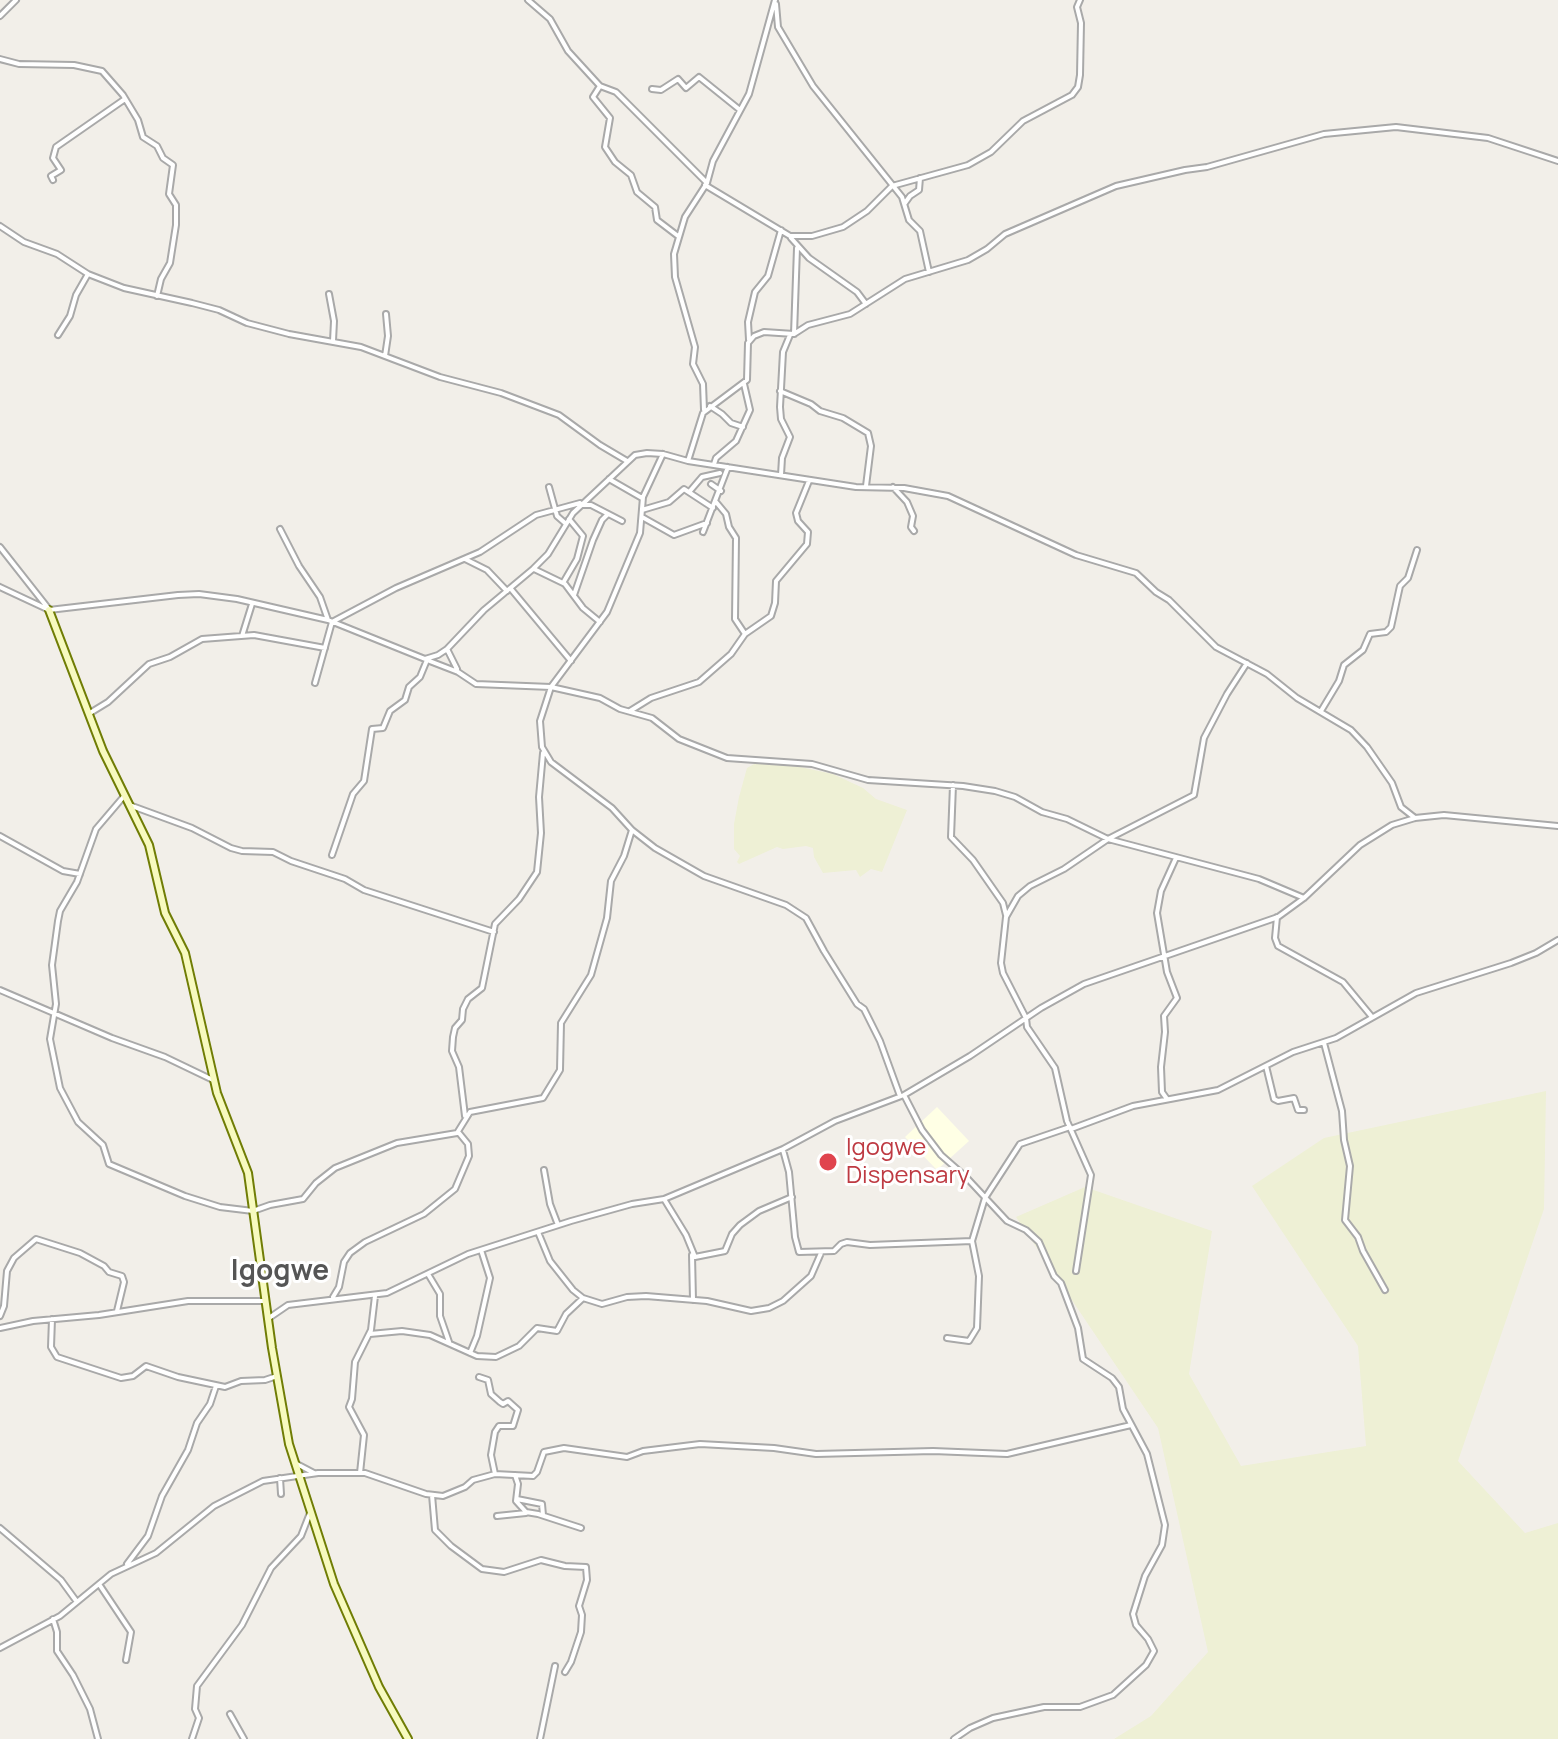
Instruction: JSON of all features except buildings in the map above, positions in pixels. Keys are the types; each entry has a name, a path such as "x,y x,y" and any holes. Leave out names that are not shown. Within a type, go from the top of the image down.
{"main road":[{"path":"49,610 103,751 149,845 165,913 185,953 220,1102 245,1162 277,1376 294,1462 334,1584 377,1684 408,1739"}],"street":[{"path":"0,16 16,0"},
{"path":"528,0 550,19 568,51 600,86 616,92 706,184 790,236 821,267 857,292 866,304"},
{"path":"688,461 703,413 704,390 693,364 695,347 674,271 678,236 691,204 706,184 713,161 753,80 775,0"},
{"path":"775,0 778,27 813,86 905,203 909,220 920,231 929,272"},
{"path":"790,236 812,236 843,227 867,211 892,186 955,170 981,158 1023,121 1072,95 1078,87 1080,75 1081,23 1077,7 1080,0"},
{"path":"0,59 19,64 74,65 102,71 125,99 139,122 143,137 157,146 163,158 174,167 169,194 176,205 176,225 170,263 157,296"},
{"path":"652,89 661,90 678,79 686,88 699,77 740,110"},
{"path":"600,86 593,97 610,118 605,147 615,162 631,175 638,193 655,207 657,220 678,236"},
{"path":"53,180 51,176 61,170 53,158 56,147 125,99"},
{"path":"749,340 764,332 792,334 808,325 850,314 905,279 968,260 1005,234 1116,186 1207,167 1324,134 1401,127 1488,138 1558,161"},
{"path":"905,203 919,189 920,178"},
{"path":"884,193 899,194"},
{"path":"0,226 24,242 57,254 88,274 124,288 219,310 269,329 333,341 440,377 501,393 559,415 627,461"},
{"path":"725,478 715,464 716,458 736,441 750,410 744,384 750,366 748,322 755,292 768,276 781,230"},
{"path":"781,475 782,458 790,435 781,419 780,391 783,352 792,334 797,246"},
{"path":"58,335 88,274"},
{"path":"329,294 334,321 333,341"},
{"path":"385,356 388,336 386,314"},
{"path":"703,413 744,384"},
{"path":"780,391 820,411 843,418 868,433 871,446 866,486"},
{"path":"710,406 731,423 743,427"},
{"path":"332,855 353,794 364,781 372,729 383,728 390,711 405,700 409,687 420,677 426,660 447,649 484,610 533,569 548,554 565,521 627,461 642,453 810,480 892,486 948,496 1076,555 1131,570 1169,600 1216,647 1247,663 1358,737 1392,783 1401,807 1415,818"},
{"path":"458,1132 465,1116 459,1067 452,1051 455,1028 462,1020 468,999 482,988 497,920 519,899 537,872 543,751 540,721 551,687 600,622 640,533 643,499 663,454"},
{"path":"703,532 728,467"},
{"path":"690,491 702,477 720,473"},
{"path":"609,479 643,499"},
{"path":"630,711 651,698 699,682 731,654 745,634 771,616 776,581 807,544 808,532 798,521 796,513 810,480"},
{"path":"711,484 721,491"},
{"path":"892,486 907,502 913,516 911,527 914,531"},
{"path":"549,487 554,510 583,536 577,559 563,583"},
{"path":"642,510 669,502 684,489 713,508"},
{"path":"716,502 726,514 736,538 734,613 736,624 745,634"},
{"path":"330,621 480,552 536,515 581,504 591,505 622,521"},
{"path":"574,595 600,523 608,514"},
{"path":"642,517 674,535 707,523"},
{"path":"280,529 320,597 330,621 315,683"},
{"path":"0,547 49,610"},
{"path":"1321,711 1339,681 1344,665 1363,650 1370,634 1386,632 1391,627 1400,586 1408,577 1417,550"},
{"path":"464,559 487,570 509,589 571,661"},
{"path":"533,569 563,583 600,622"},
{"path":"0,587 49,610 178,595 214,596 330,621 458,672 476,684 551,687 592,696 620,709 652,718 679,739 727,758 812,764 868,780 985,788 1067,819 1108,839 1259,879 1304,898"},
{"path":"242,636 252,603"},
{"path":"90,713 108,702 151,663 170,657 202,639 242,636 276,638 325,648"},
{"path":"447,649 458,672"},
{"path":"1006,917 1023,891 1064,869 1108,839 1194,795 1204,738 1247,663"},
{"path":"543,751 551,762 612,808 632,830 655,848 704,876 786,905 806,918 857,1004 864,1009 902,1096 922,1130 935,1148 1007,1221 1026,1230 1039,1242 1054,1276 1061,1283 1078,1328 1083,1359 1116,1383 1123,1409 1147,1454 1165,1525 1164,1541 1145,1576 1133,1614 1136,1625 1152,1646 1152,1657 1113,1695 1080,1707 1044,1707 993,1718 954,1739"},
{"path":"953,785 951,837 973,860 999,897 1006,917 1002,969 1026,1018 1027,1027 1055,1068 1070,1128 1091,1175 1076,1271"},
{"path":"125,795 96,829 80,874 60,911 52,965 56,994 50,1039 60,1088 78,1122 103,1145 107,1162 185,1196 220,1207 253,1211 305,1198 316,1183 335,1168 379,1150 403,1142 458,1132"},
{"path":"130,805 192,828 231,848 273,852 301,865 333,874 364,890 494,932"},
{"path":"269,1318 288,1305 375,1296 459,1257 632,1204 664,1199 783,1149 835,1121 902,1096 1084,984 1277,917 1304,898 1370,837 1392,825 1415,818 1444,815 1558,826"},
{"path":"465,1116 474,1110 540,1099 558,1073 561,1064 561,1023 591,975 607,918 611,881 624,856 632,830"},
{"path":"0,836 63,871 80,874"},
{"path":"1167,1099 1162,1092 1161,1067 1164,1016 1177,998 1168,977 1166,957 1159,939 1157,906 1176,858"},
{"path":"1277,917 1275,938 1278,946 1343,982 1372,1018"},
{"path":"947,1338 965,1342 972,1338 977,1328 979,1276 972,1241 985,1198 1020,1144 1133,1106 1218,1090 1293,1052 1324,1043 1416,993 1511,963 1558,940"},
{"path":"0,990 165,1057 215,1081"},
{"path":"1324,1043 1342,1111 1350,1166 1345,1220 1358,1237 1385,1290"},
{"path":"1266,1066 1274,1099 1294,1098 1298,1110 1304,1110"},
{"path":"331,1299 338,1290 344,1262 350,1253 366,1241 424,1214 455,1189 469,1156 468,1144 458,1132"},
{"path":"783,1149 799,1252 821,1253 835,1250 847,1242 870,1245 972,1241"},
{"path":"544,1170 550,1204 558,1225"},
{"path":"692,1254 698,1257 725,1251 732,1234 740,1225 759,1211 792,1197"},
{"path":"664,1199 686,1235 692,1254 693,1300"},
{"path":"538,1232 554,1267 583,1298 602,1304 627,1297 693,1300 751,1311 769,1308 783,1301 811,1276 821,1253"},
{"path":"0,1316 4,1306 2,1289 6,1273 13,1259 36,1239 80,1253 109,1272 122,1276 124,1282 117,1311"},
{"path":"470,1353 490,1278 481,1250"},
{"path":"428,1274 440,1294 440,1316 449,1342"},
{"path":"360,1473 364,1435 349,1408 355,1362 370,1334 375,1296"},
{"path":"370,1334 402,1331 430,1335 470,1353 486,1358 496,1357 519,1346 537,1328 556,1332 566,1314 583,1298"},
{"path":"0,1328 188,1301 266,1301"},
{"path":"52,1319 52,1349 63,1360 125,1378 134,1376 146,1366 226,1387 241,1381 277,1376"},
{"path":"479,1377 488,1380 491,1394 501,1404 508,1401 518,1410 513,1426 500,1426 496,1430 491,1452 495,1474"},
{"path":"126,1566 148,1536 162,1496 188,1450 197,1423 210,1404 216,1386"},
{"path":"0,1648 53,1619 126,1566 156,1553 214,1506 259,1482 314,1473 360,1473 432,1495 445,1496 473,1480 495,1474 527,1478 534,1475 544,1452 564,1448 627,1457 641,1451 675,1446 718,1444 816,1454 933,1451 1007,1454 1131,1425"},
{"path":"294,1462 314,1473"},
{"path":"515,1475 517,1499 526,1513"},
{"path":"280,1478 281,1494"},
{"path":"432,1495 435,1530 482,1569 504,1572 541,1560 563,1566 586,1566 587,1580 579,1606 581,1632 565,1672"},
{"path":"517,1499 542,1504 543,1515"},
{"path":"192,1739 199,1718 195,1709 197,1686 240,1629 265,1577 301,1536 311,1510"},
{"path":"497,1516 543,1515 581,1528"},
{"path":"0,1528 61,1580 77,1602"},
{"path":"99,1584 130,1630 126,1660"},
{"path":"53,1619 57,1651 90,1709 98,1739"},
{"path":"540,1739 555,1666"},
{"path":"230,1714 244,1739"}],"shaded area":[{"path":"756,763 833,774 863,788 876,799 907,810 882,872 871,869 860,877 856,870 823,873 814,857 813,848 806,846 777,847 739,864 740,856 734,849 734,824 747,768"},
{"path":"1546,1091 1544,1209 1458,1461 1525,1533 1558,1523 1558,1739 1114,1739 1151,1716 1208,1652 1158,1428 1016,1217 1085,1187 1212,1231 1189,1374 1241,1466 1366,1446 1358,1346 1252,1186 1324,1138"},
{"path":"937,1107 969,1141 937,1170 905,1137"}],"place":[{"name":"Igogwe Dispensary","path":"828,1162"}],"district":[{"name":"Igogwe","path":"280,1272"}]}
